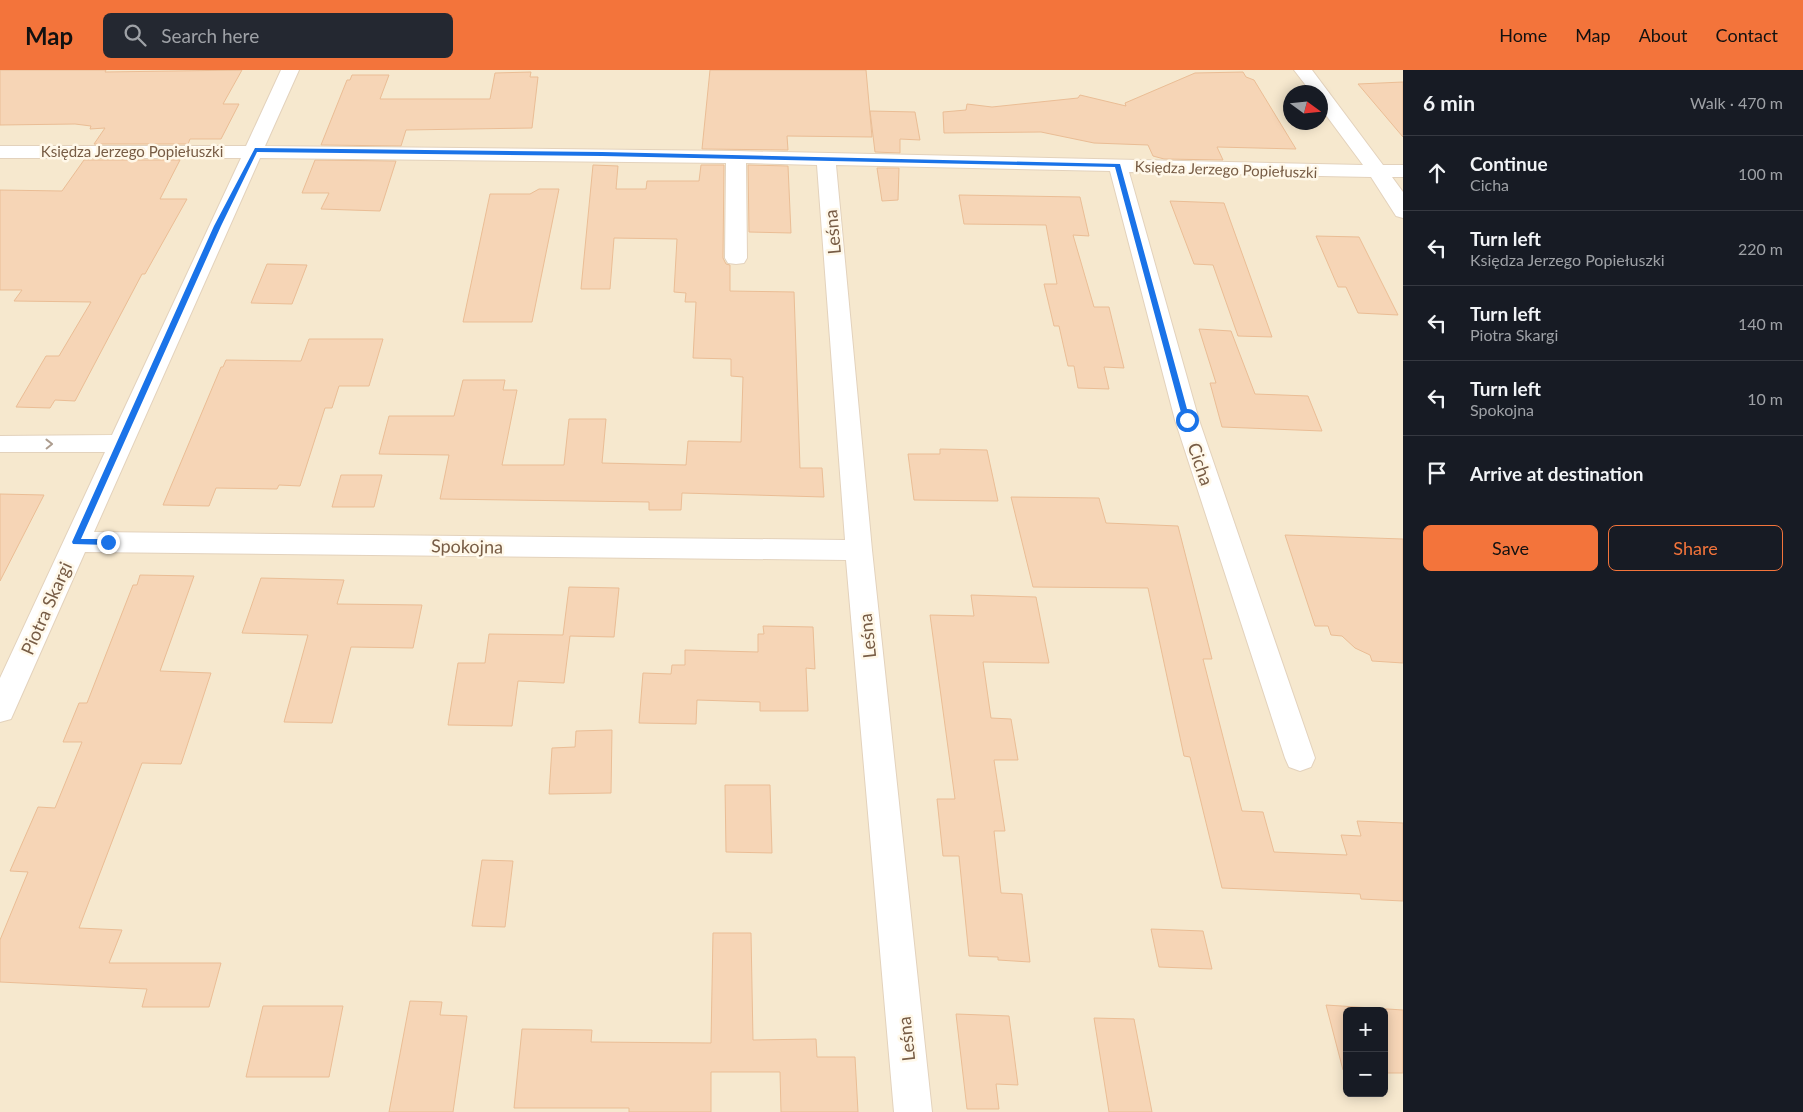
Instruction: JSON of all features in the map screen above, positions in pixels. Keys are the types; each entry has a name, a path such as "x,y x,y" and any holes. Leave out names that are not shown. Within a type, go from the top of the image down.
{"street":[{"name":"Piotra Skargi","path":"0,710 290,70"},
{"path":"1303,70 1314,85"},
{"path":"1328,104 1378,172 1403,212"},
{"name":"Księdza Jerzego Popiełuszki","path":"0,152 255,150 736,157 1378,172 1403,171"},
{"path":"736,157 736,258"},
{"name":"Leśna","path":"826,159 859,550 914,1112"},
{"name":"Cicha","path":"1118,166 1187,420 1300,758"},
{"path":"0,444 120,443"},
{"name":"Spokojna","path":"76,542 859,550"}],"shaded area":[{"path":"0,70 1403,70 1403,1112 0,1112"}],"building":[{"path":"0,70 106,70 105,72 242,70 223,104 239,104 221,139 190,139 188,144 94,144 105,128 90,129 91,126 75,124 0,125"},
{"path":"710,70 866,70 872,137 787,136 788,150 702,149"},
{"path":"531,72 530,77 538,77 532,128 406,130 401,146 321,145 347,80 350,80 352,75 389,75 380,99 490,99 495,73"},
{"path":"1243,72 1246,77 1254,80 1296,149 1217,147 1223,160 1164,159 1153,156 1148,145 1094,143 1041,132 944,133 943,112 966,110 967,104 992,107 1078,98 1080,95 1126,106 1125,103 1195,73"},
{"path":"1403,82 1403,137 1358,84"},
{"path":"870,111 915,112 920,140 900,139 900,153 875,152"},
{"path":"84,160 180,160 160,199 187,199 145,274 142,274 75,401 55,400 50,408 16,407 46,356 59,356 91,302 14,301 22,290 0,290 0,190 62,191"},
{"path":"315,160 396,161 380,211 321,209 329,193 302,193"},
{"path":"593,165 618,166 616,189 646,189 647,181 699,181 701,165 724,165 723,258 726,264 730,265 730,291 794,292 800,468 822,468 824,497 682,493 681,510 649,510 649,502 440,499 449,455 379,454 389,416 454,416 463,380 505,380 503,390 517,390 502,465 564,465 569,419 606,419 602,463 686,465 688,441 741,442 743,377 731,376 731,359 693,358 696,302 685,302 686,293 674,292 677,239 614,238 610,289 581,289"},
{"path":"748,165 788,166 791,233 749,232"},
{"path":"877,168 899,168 898,200 882,201"},
{"path":"539,189 559,189 532,322 463,322 490,194 530,194"},
{"path":"959,195 1080,197 1089,236 1073,235 1094,307 1109,307 1124,368 1104,367 1109,389 1078,388 1074,366 1068,366 1059,326 1054,326 1044,284 1057,284 1046,225 964,224"},
{"path":"1170,201 1224,203 1272,337 1238,336 1213,265 1194,264"},
{"path":"1316,236 1359,237 1398,315 1358,313 1346,287 1338,287"},
{"path":"267,264 307,265 292,304 251,303"},
{"path":"1199,329 1231,331 1255,394 1308,396 1322,431 1222,427 1210,383 1216,383"},
{"path":"309,339 383,339 369,386 339,386 332,408 325,408 300,486 279,485 277,489 216,488 209,506 163,505 221,367 223,367 226,360 301,361"},
{"path":"940,449 987,450 998,501 914,500 908,454 940,454"},
{"path":"341,475 382,475 374,507 332,507"},
{"path":"0,494 44,495 0,581"},
{"path":"1011,497 1099,498 1106,523 1178,526 1212,659 1203,659 1242,811 1263,812 1274,852 1347,855 1341,835 1361,836 1357,821 1403,823 1403,901 1361,899 1360,894 1222,888 1190,757 1184,756 1148,588 1033,587"},
{"path":"1285,535 1403,539 1403,663 1372,661 1370,655 1355,648 1342,636 1331,635 1328,626 1315,626"},
{"path":"140,575 194,576 160,671 211,673 181,764 142,763 79,928 122,930 109,963 221,963 209,1007 142,1007 147,989 0,982 0,940 28,872 10,871 38,807 55,808 82,742 63,742 79,703 87,703 133,585 137,585"},
{"path":"261,578 344,580 337,604 422,605 413,648 351,647 332,723 284,722 308,635 242,633"},
{"path":"569,587 619,588 614,637 570,636 564,683 518,681 512,726 448,725 458,663 485,663 489,634 563,635"},
{"path":"971,595 1036,597 1049,663 983,662 991,718 1011,719 1018,760 994,760 1005,831 994,831 1001,893 1022,894 1030,962 998,960 998,957 969,956 959,856 943,856 937,799 955,799 930,615 974,616"},
{"path":"763,626 813,627 815,669 806,668 808,711 760,711 760,702 697,700 696,724 639,723 643,673 671,674 672,665 685,665 685,650 758,652 758,634 764,634"},
{"path":"612,730 611,793 549,794 552,748 575,747 576,731"},
{"path":"725,785 770,785 772,853 726,852"},
{"path":"482,860 513,861 505,927 472,926"},
{"path":"1151,929 1203,931 1212,969 1159,967"},
{"path":"713,933 751,933 753,1040 816,1039 817,1057 855,1057 858,1112 781,1112 780,1072 711,1072 711,1112 629,1112 629,1108 514,1108 522,1029 592,1030 591,1042 711,1043"},
{"path":"410,1001 442,1002 440,1015 467,1016 453,1112 389,1112"},
{"path":"1326,1005 1357,1007 1343,1007 1343,1070"},
{"path":"263,1006 343,1006 329,1077 246,1077"},
{"path":"1388,1009 1403,1010 1403,1073 1388,1073"},
{"path":"956,1014 1009,1016 1018,1085 996,1084 999,1109 967,1109"},
{"path":"1094,1018 1134,1019 1152,1112 1109,1112"}],"route":[{"path":"108,542 76,542 218,226 255,150 602,154 1118,166 1149,288 1187,420"}]}
